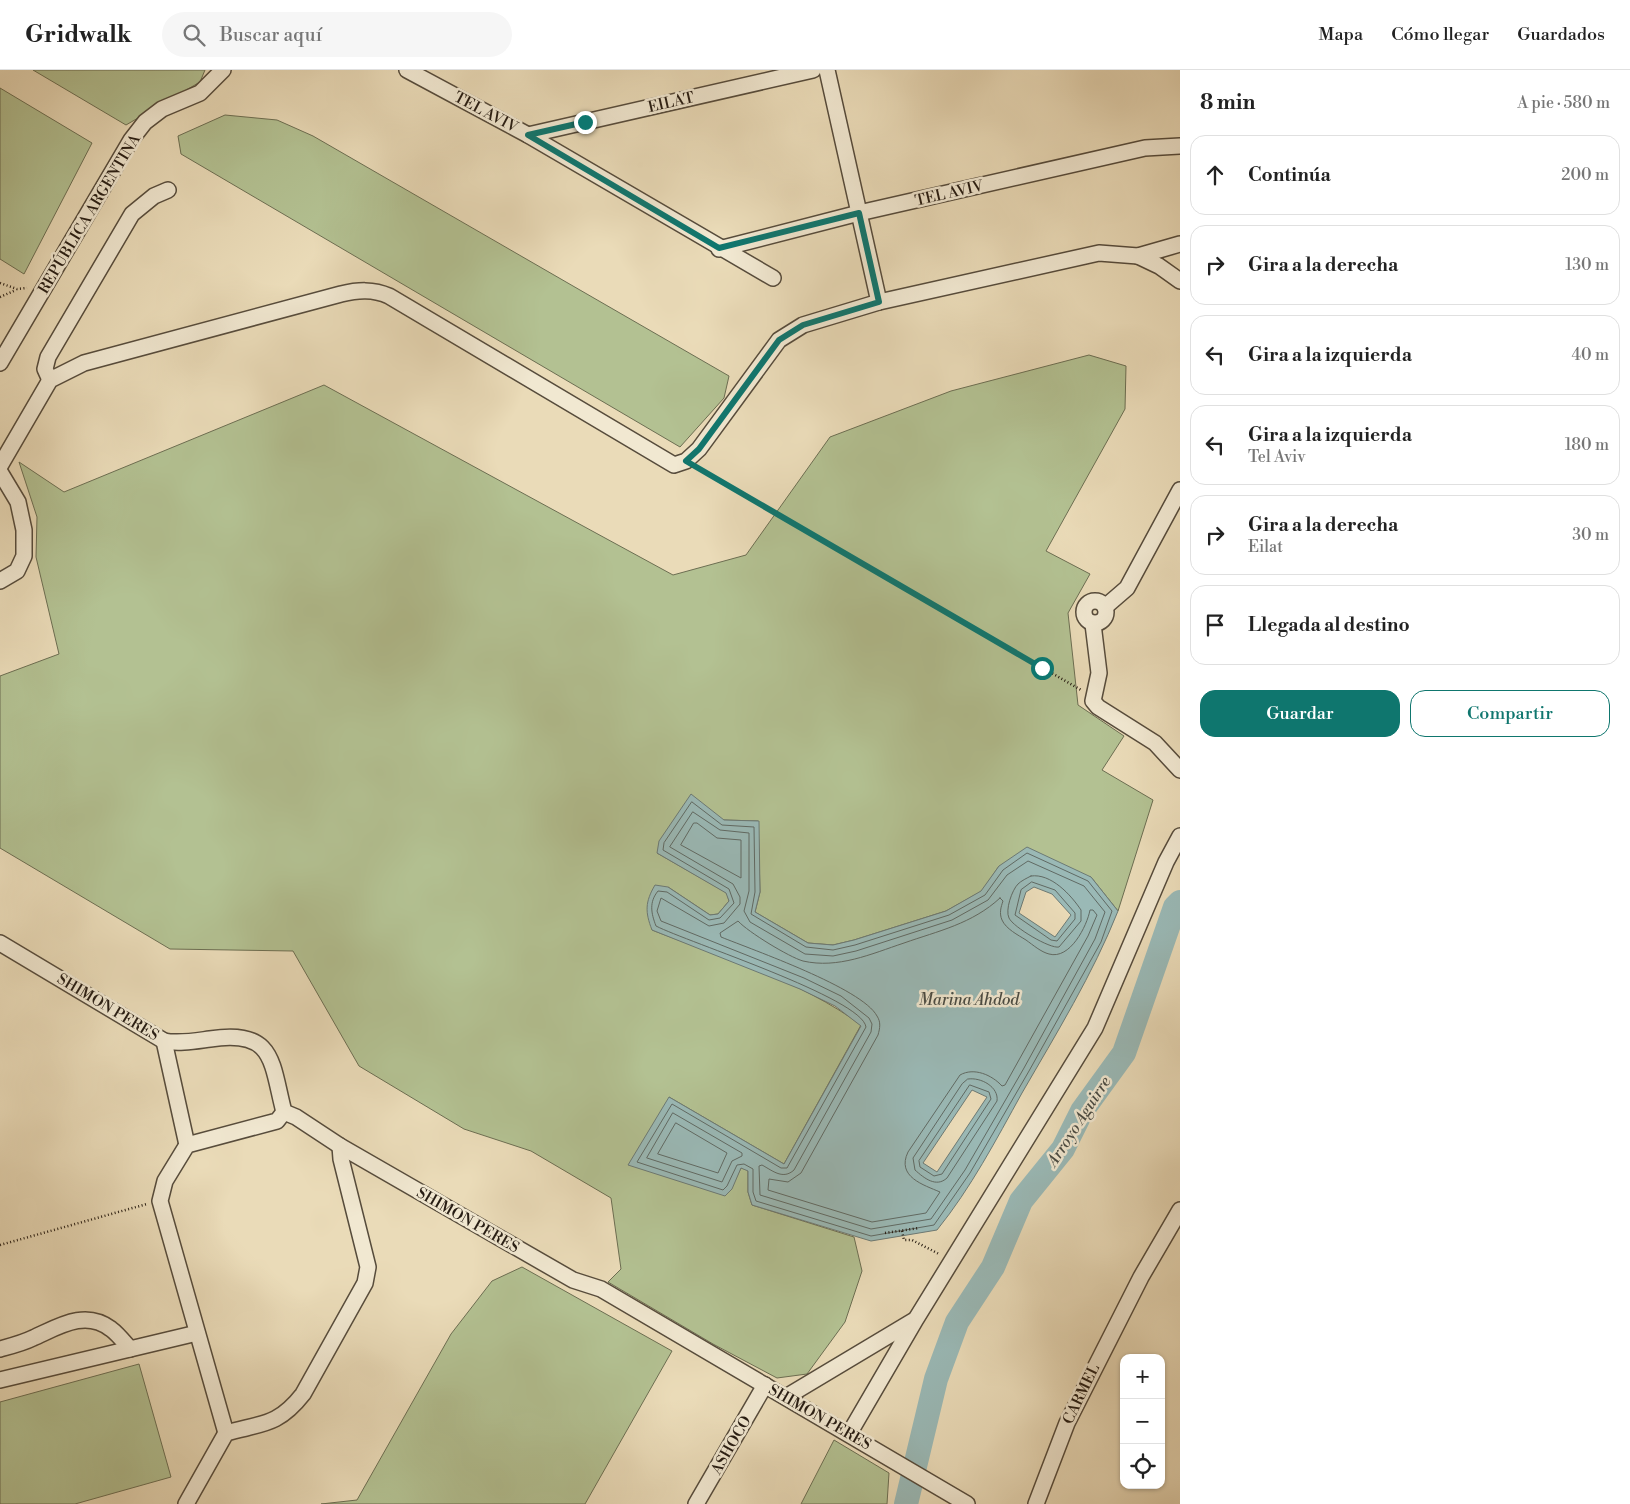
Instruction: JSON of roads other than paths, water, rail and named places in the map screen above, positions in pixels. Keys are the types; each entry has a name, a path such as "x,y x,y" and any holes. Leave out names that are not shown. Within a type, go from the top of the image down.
{"street":[{"name":"REPÚBLICA ARGENTINA","path":"0,363 131,140 145,122 162,109 200,93 222,70"},
{"name":"TEL AVIV","path":"407,70 528,135 773,278"},
{"name":"EILAT","path":"528,135 813,70"},
{"path":"827,70 879,302"},
{"name":"TEL AVIV","path":"719,248 859,213 1145,148 1180,146"},
{"path":"50,380 46,369 48,357 132,214 154,196 168,190"},
{"path":"0,466 50,380 84,362 341,294 366,290 378,291 674,466 686,461 699,449 779,340 803,325 879,302 1099,253 1138,256 1180,244"},
{"path":"1138,256 1159,266 1180,280"},
{"path":"0,472 18,502 24,530 24,556 17,571 0,581"},
{"path":"1180,490 1127,588 1105,606 1105,617 1100,622 1093,624 1099,674 1093,701 1155,743 1180,770"},
{"path":"849,1434 916,1319 1095,1028 1166,862 1180,836"},
{"name":"SHIMON PERES","path":"0,943 164,1041 172,1043 193,1042 231,1036 250,1038 260,1044 271,1063 284,1112 296,1117 340,1146 573,1280 601,1290 967,1504"},
{"path":"164,1041 187,1145"},
{"path":"186,1504 226,1432 160,1201 165,1181 187,1145 277,1121 284,1112"},
{"path":"226,1432 274,1422 291,1410 365,1283 368,1267 341,1159 340,1146"},
{"name":"CARMEL","path":"1036,1504 1067,1423 1141,1277 1180,1210"},
{"path":"0,1349 32,1339 54,1326 81,1319 97,1321 112,1329 130,1349"},
{"path":"786,1397 916,1319"},
{"path":"0,1380 197,1333"},
{"name":"ASHOCO","path":"696,1504 765,1385"}],"water":[{"name":"Marina Ahdod","path":"691,794 724,820 759,821 760,892 755,912 808,943 833,945 946,911 981,891 999,866 1027,847 1091,877 1118,911 1086,981 1061,1026 982,1163 961,1197 937,1230 871,1241 752,1205 748,1192 748,1171 741,1168 732,1189 725,1196 628,1165 669,1097 784,1164 861,1026 835,1006 800,989 652,930 647,907 649,897 655,885 668,887 710,915 718,914 729,901 726,893 657,853 659,841","holes":["1034,887 1052,894 1071,915 1055,937 1019,913 1026,892","972,1090 987,1097 937,1172 923,1163"]}],"waterway":[{"name":"Arroyo Aguirre","path":"906,1504 936,1379 957,1322 993,1267 1021,1201 1063,1149 1082,1111 1124,1053 1175,907 1180,902"}]}
